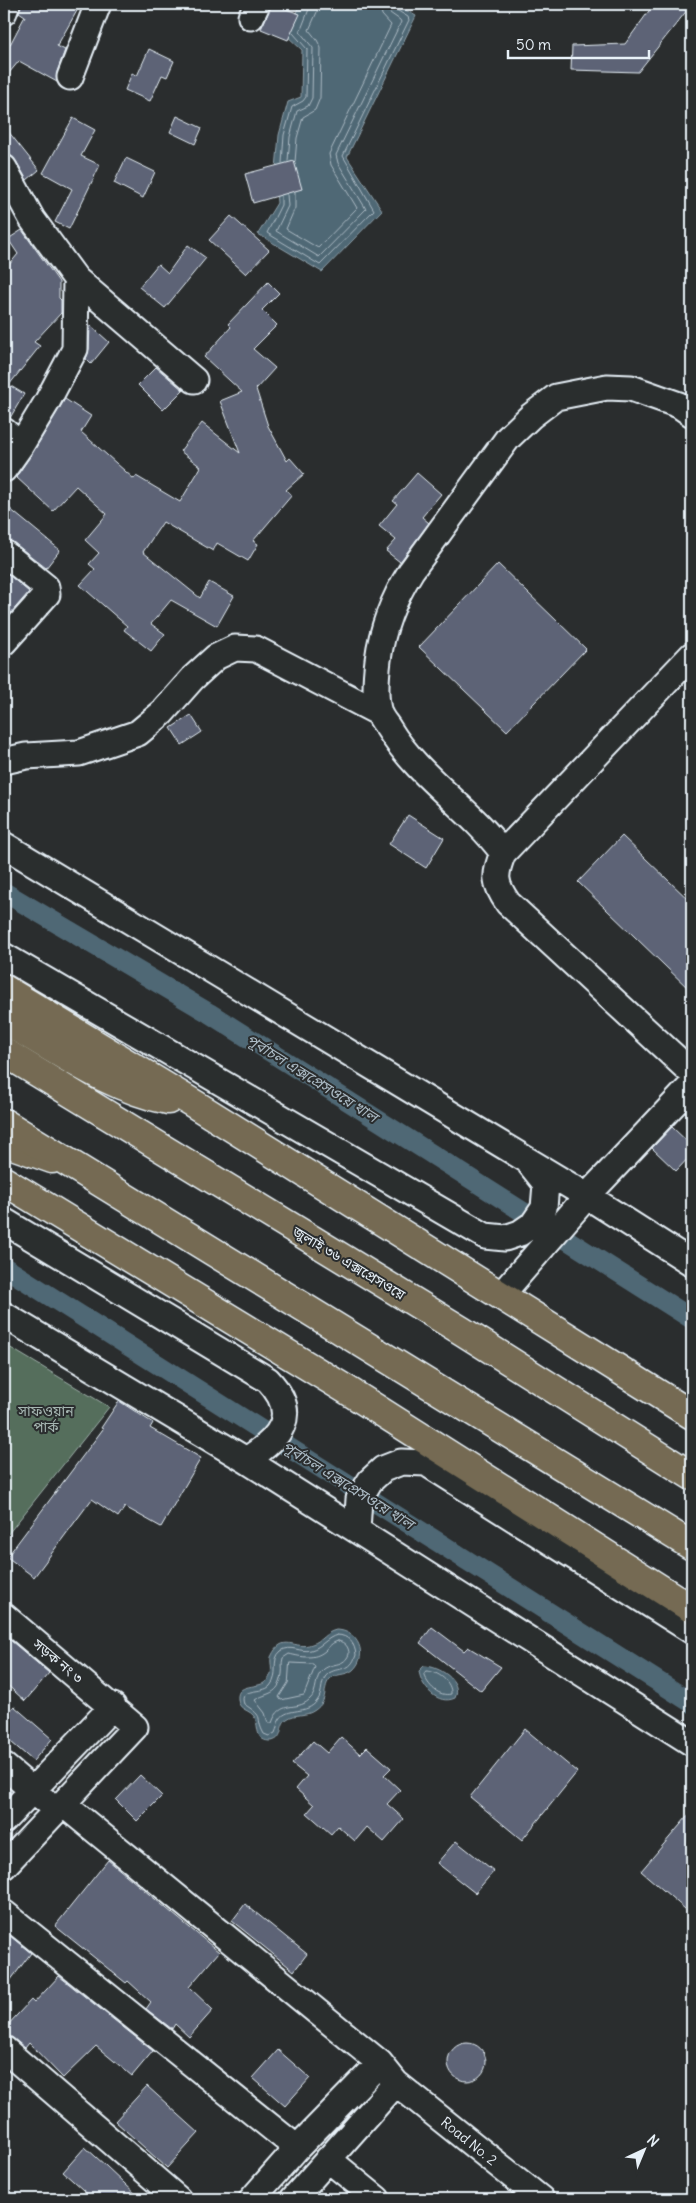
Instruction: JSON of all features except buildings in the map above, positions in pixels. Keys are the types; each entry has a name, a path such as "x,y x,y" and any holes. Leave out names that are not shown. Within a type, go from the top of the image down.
{"main road":[{"path":"4,989 196,1106 692,1415"},
{"path":"4,1020 116,1084 152,1097 196,1106"},
{"name":"জুলাই ৩৬ এক্সপ্রেসওয়ে","path":"4,1052 462,1331 692,1476"},
{"path":"4,1123 692,1546"},
{"path":"4,1142 82,1170"},
{"path":"4,1181 347,1390 692,1609"}],"street":[{"path":"4,12 7,4"},
{"path":"70,77 98,4"},
{"path":"4,168 32,219 76,279 194,380"},
{"path":"4,469 12,438 47,402 75,349 76,279"},
{"path":"503,852 489,834 401,750 379,713 376,672 379,651 386,622 398,591 508,438 556,396 607,387 631,388 679,405 692,414"},
{"path":"4,553 46,587 47,594 4,642"},
{"path":"4,761 26,756 79,753 138,733 162,713 193,678 216,657 235,648 256,649 379,713"},
{"path":"692,655 503,852 496,869 498,888 508,903 692,1072"},
{"path":"4,845 587,1196 692,1263"},
{"path":"4,956 484,1236 505,1238 520,1233 533,1224 544,1208 546,1184 526,1160"},
{"path":"501,1295 587,1196 692,1085"},
{"path":"4,1221 268,1380 279,1392 285,1412 281,1430 264,1450 246,1460"},
{"path":"4,1315 246,1460 692,1743"},
{"path":"357,1530 359,1499 370,1481 383,1469 401,1462 426,1463 692,1631"},
{"name":"সড়ক নং ৩","path":"4,1616 135,1727 60,1808"},
{"path":"4,1820 112,1706"},
{"name":"Road No. 2","path":"4,1766 33,1790 60,1808 380,2063 396,2083 542,2199"},
{"path":"4,1866 60,1808"},
{"path":"4,1913 297,2148"},
{"path":"4,2050 178,2199"},
{"path":"252,2199 297,2148 380,2063"},
{"path":"293,2199 396,2083"},
{"path":"328,2159 377,2199"}],"green space":[{"name":"সাফওয়ান পার্ক","path":"4,1344 109,1407 4,1539"}],"water":[{"path":"300,4 395,4 416,16 347,157 382,210 322,272 258,234 277,203 275,180 279,135 288,102 301,97 302,50 286,35"},
{"path":"336,1630 350,1634 359,1644 360,1657 358,1664 350,1672 334,1676 329,1680 324,1699 315,1710 308,1714 293,1716 287,1719 279,1736 274,1740 269,1741 261,1738 255,1718 240,1706 238,1699 241,1690 263,1684 267,1681 271,1671 271,1657 280,1645 290,1643 306,1646"},
{"path":"424,1666 443,1672 453,1680 457,1692 455,1698 449,1700 442,1699 427,1689 420,1677 419,1671"}],"waterway":[{"name":"পূর্বাচল এক্সপ্রেসওয়ে খাল","path":"4,892 209,1013 692,1319"},
{"name":"পূর্বাচল এক্সপ্রেসওয়ে খাল","path":"4,1267 692,1703"}]}
